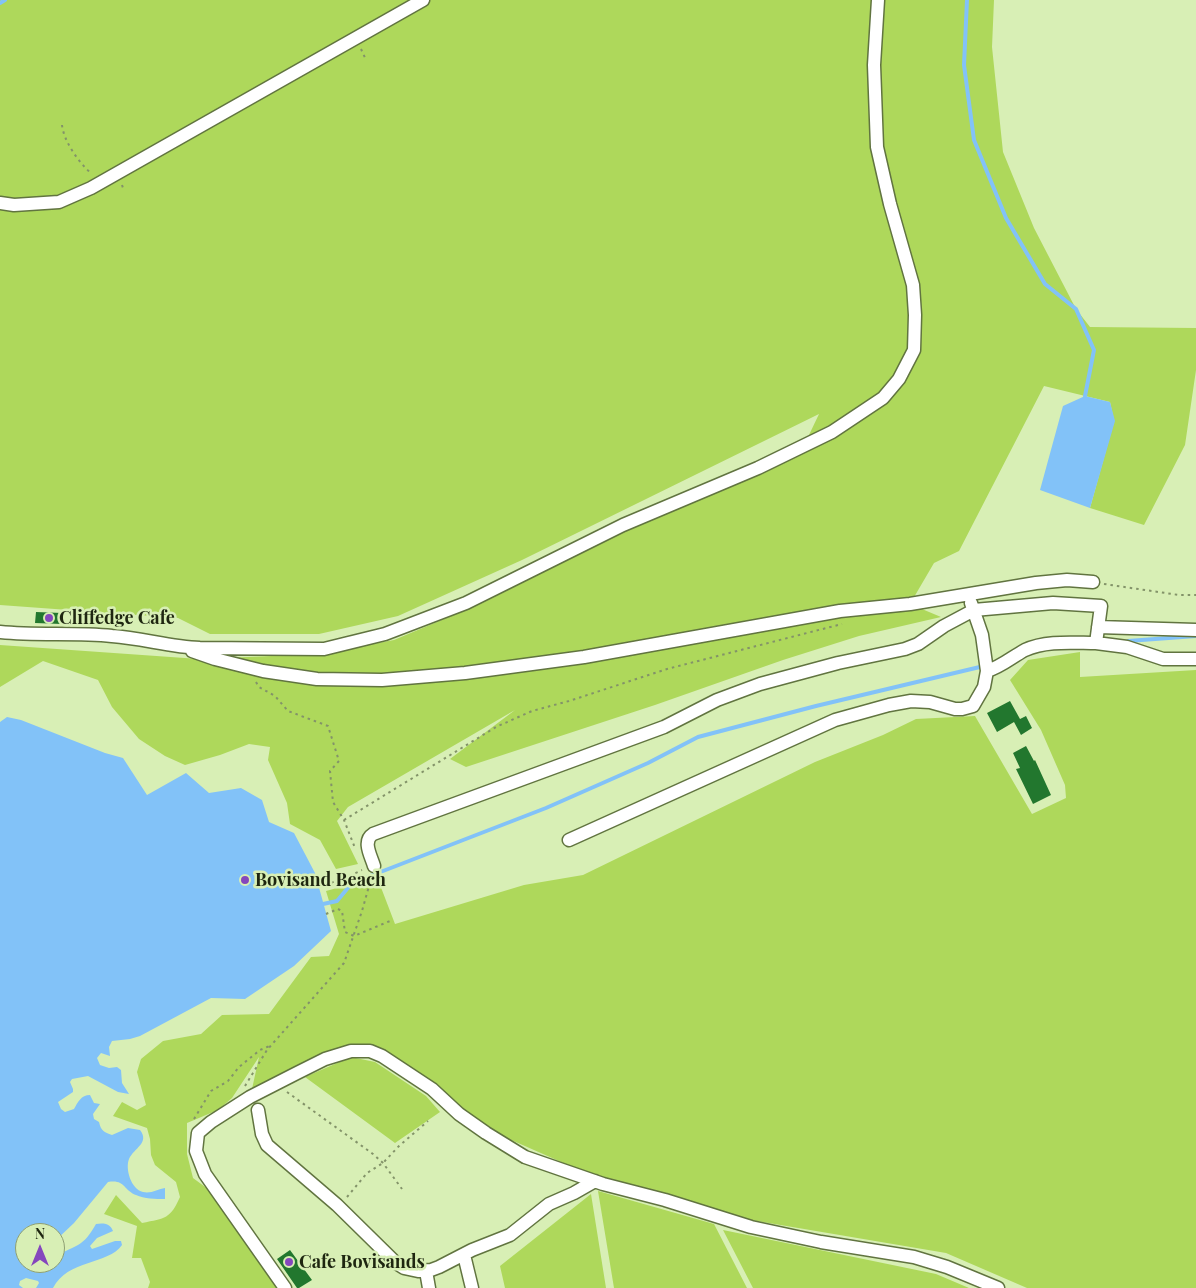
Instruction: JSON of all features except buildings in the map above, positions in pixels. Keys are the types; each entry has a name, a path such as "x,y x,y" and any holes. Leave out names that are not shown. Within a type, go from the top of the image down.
{"street":[{"path":"0,203 14,205 59,202 101,183 423,0"},
{"path":"0,632 27,635 112,636 180,647 324,648 385,634 466,603 623,525 758,468 832,432 883,398 899,379 914,350 915,314 913,285 890,204 877,147 874,65 878,0"},
{"path":"180,647 215,659 263,671 317,679 382,680 465,674 584,656 840,611 910,604 1036,583 1067,580 1092,582"},
{"path":"569,840 835,720 911,701 930,702 954,709 969,708 977,701 984,687 987,671 982,635 971,602 965,596"},
{"path":"368,868 368,841 369,837 373,834 664,727 717,700 760,684 838,663 905,649 918,644 944,626 974,610 1053,604 1101,606 1096,643"},
{"path":"1098,627 1196,630"},
{"path":"987,671 997,668 1027,649 1051,644 1096,643 1127,647 1163,658 1196,659"},
{"path":"285,1288 205,1174 196,1151 198,1133 211,1122 250,1097 325,1059 351,1051 370,1051 382,1056 432,1089 459,1114 525,1157 595,1181 665,1200 751,1227 821,1242 914,1257 947,1267 998,1288"},
{"path":"258,1110 266,1146 336,1203 396,1263 409,1269 426,1271 439,1267 510,1236 550,1204 595,1181"},
{"path":"464,1255 472,1288"},
{"path":"426,1271 430,1288"}],"path":[{"path":"62,125 63,133 84,167 101,183"},
{"path":"1092,582 1179,595 1196,595"},
{"path":"344,820 496,727 532,711 667,669 844,623"},
{"path":"254,679 259,687 275,696 288,711 328,726 339,762 330,771 334,802 353,842"},
{"path":"319,887 368,868"},
{"path":"236,1106 245,1085 267,1050 344,963 362,911 368,886 364,875"},
{"path":"326,914 338,909 342,911 344,932 354,936 390,921"},
{"path":"198,1133 190,1125 211,1091 228,1081 239,1067 260,1050 274,1044"},
{"path":"284,1090 373,1154 383,1163 402,1189"},
{"path":"336,1203 349,1196 367,1173 383,1163 399,1146 428,1121"}],"green space":[{"path":"0,0 994,0 992,47 1003,152 1034,228 1076,309 1090,327 1196,328 1196,370 1185,445 1144,525 1090,508 1114,421 1110,402 1044,386 959,551 934,563 910,604 941,617 859,636 783,660 655,705 466,767 450,759 515,710 348,807 337,821 358,864 336,869 320,840 290,824 287,803 268,760 270,747 249,744 185,765 165,756 139,739 112,707 98,680 43,661 0,687 0,645 199,659 319,654 394,640 475,606 631,528 799,456 819,414 522,560 398,616 319,634 210,634 178,618 0,605"},
{"path":"1080,652 1080,677 1196,670 1196,1288 1027,1288 946,1253 751,1220 593,1176 484,1128 385,1053 326,1055 252,1089 259,1057 232,1098 218,1110 187,1123 187,1154 193,1178 216,1195 279,1288 148,1288 150,1282 141,1258 132,1258 137,1226 104,1214 116,1195 142,1223 157,1220 170,1214 180,1197 176,1182 155,1165 151,1155 147,1128 113,1116 122,1102 137,1110 146,1105 137,1072 141,1059 163,1041 201,1034 222,1015 269,1014 311,957 329,956 339,934 326,891 377,877 395,924 524,885 583,875 815,762 883,735 916,719 975,716 1032,814 1066,798 1065,785 1041,730 1010,680 1028,660"},
{"path":"351,1057 375,1062 426,1096 440,1112 395,1143 305,1077"},
{"path":"598,1191 714,1224 747,1288 614,1288"},
{"path":"591,1194 606,1288 505,1288 500,1266"},
{"path":"723,1230 936,1274 969,1288 753,1288"}],"water":[{"path":"1085,396 1110,402 1115,421 1090,508 1040,490 1063,406"},
{"path":"7,717 21,720 105,753 123,758 147,795 186,773 209,793 241,788 262,800 269,822 294,833 315,873 331,931 294,966 245,999 211,998 140,1036 112,1041 109,1047 110,1056 101,1053 97,1058 100,1065 109,1068 117,1067 121,1070 122,1083 129,1094 118,1092 88,1076 72,1079 70,1082 73,1092 58,1102 61,1109 65,1112 74,1109 78,1101 90,1095 94,1103 100,1104 93,1114 94,1119 99,1122 105,1132 112,1135 128,1128 140,1130 143,1135 142,1142 131,1155 128,1163 130,1178 135,1187 143,1192 152,1192 165,1188 165,1199 139,1196 132,1193 121,1183 114,1181 108,1182 65,1232 65,1223 15,1223 15,1273 65,1273 65,1251 83,1241 96,1224 108,1225 113,1231 97,1238 90,1246 92,1249 115,1241 121,1241 122,1245 116,1251 68,1272 53,1288 36,1288 39,1283 38,1281 26,1278 20,1281 19,1285 23,1288 0,1288 0,722"}],"waterway":[{"path":"0,3 5,0"},
{"path":"967,0 964,65 974,140 1006,218 1045,284 1076,309 1094,350 1085,396"},
{"path":"1128,641 1196,636"},
{"path":"323,904 337,901 352,883 546,808 648,763 698,737 816,706 984,666"}],"place":[{"name":"Cliffedge Cafe","path":"49,618"},
{"name":"Bovisand Beach","path":"245,880"},
{"name":"Cafe Bovisands","path":"289,1262"}]}
